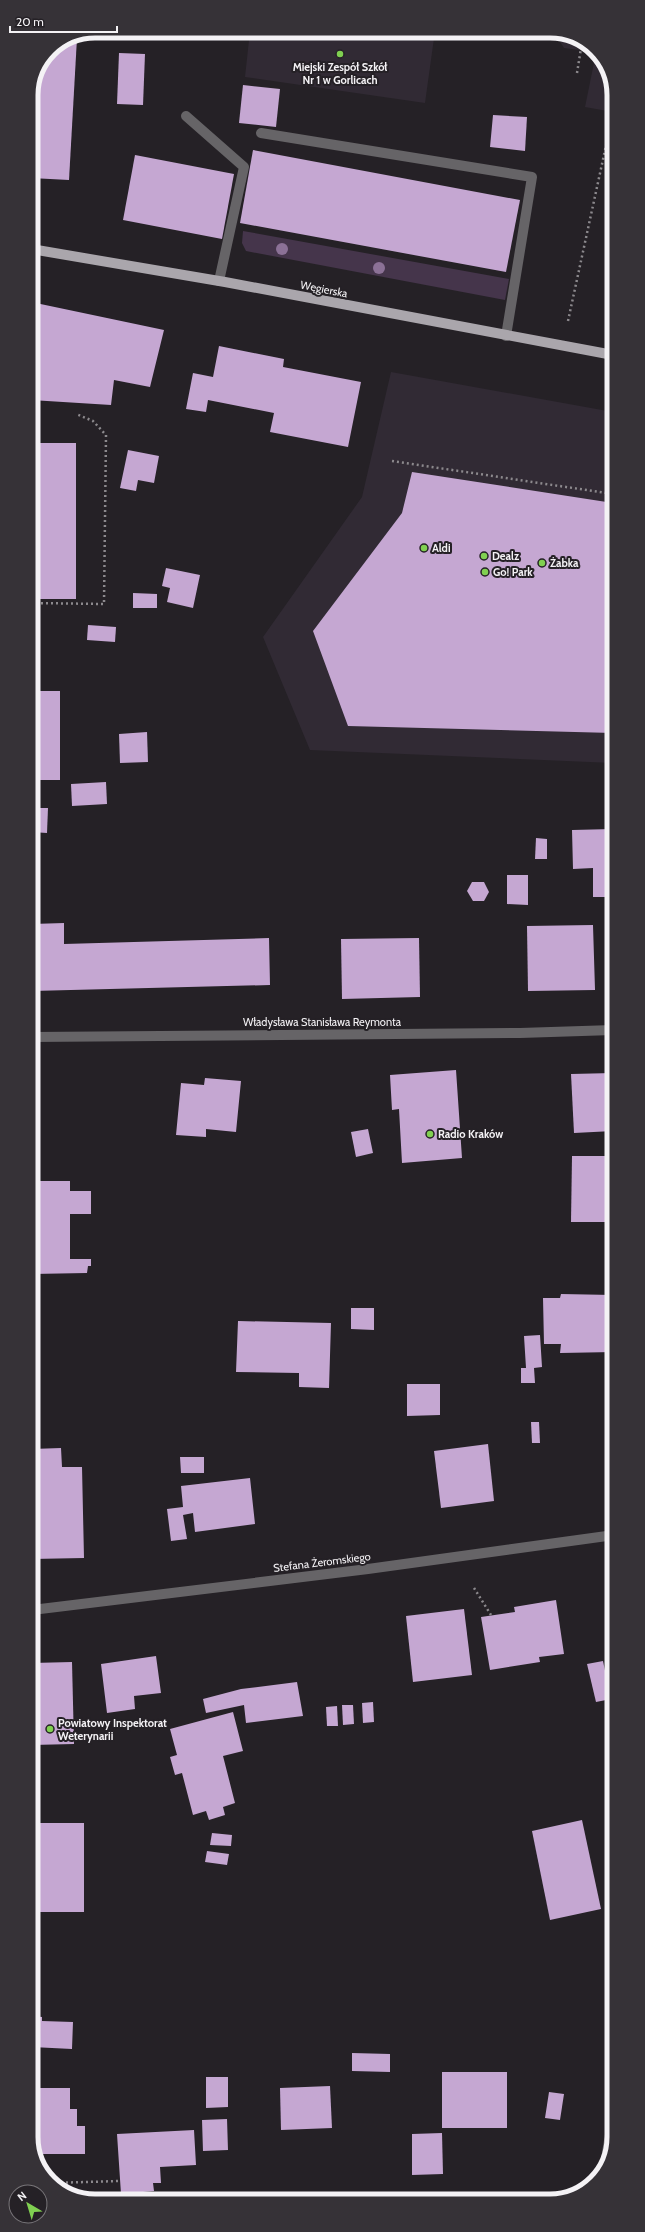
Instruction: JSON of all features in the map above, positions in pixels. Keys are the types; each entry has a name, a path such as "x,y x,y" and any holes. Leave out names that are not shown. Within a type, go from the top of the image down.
{"main road":[{"name":"Węgierska","path":"38,250 219,281 607,354"}],"street":[{"path":"186,116 244,167 219,281"},
{"path":"261,132 532,177 506,336"},
{"name":"Władysława Stanisława Reymonta","path":"38,1037 607,1030"},
{"name":"Stefana Żeromskiego","path":"38,1609 375,1568 607,1536"}],"path":[{"path":"577,73 581,47"},
{"path":"568,321 607,140"},
{"path":"38,603 104,604 106,435 93,421 76,414"},
{"path":"392,461 607,493"},
{"path":"474,1588 491,1615"},
{"path":"61,2183 120,2181"}],"shaded area":[{"name":"Miejski Zespół Szkół Nr 1 w Gorlicach","path":"249,38 434,38 425,103 245,77"},
{"path":"558,39 572,42 586,51 564,48"},
{"path":"595,60 599,66 606,84 607,111 585,107"},
{"path":"243,231 509,279 505,300 246,251 242,243"},
{"path":"391,372 607,411 607,763 310,750 263,637 362,497"}],"building":[{"path":"77,41 69,180 38,178 38,95 42,73 48,63 63,48"},
{"path":"119,53 145,54 143,105 117,104"},
{"path":"243,85 280,89 276,127 239,123"},
{"path":"493,115 527,117 525,151 490,147"},
{"path":"253,150 520,200 506,272 240,223"},
{"path":"135,155 234,174 222,239 123,220"},
{"path":"38,303 164,330 150,387 114,380 111,405 38,400"},
{"path":"219,346 284,359 283,367 361,382 348,447 270,432 274,413 208,400 206,412 186,409 193,373 213,377"},
{"path":"38,443 76,443 76,599 38,599"},
{"path":"128,450 159,456 154,483 138,480 136,491 120,488"},
{"name":"Go! Park","path":"412,472 607,502 607,733 348,726 313,631 402,513"},
{"path":"166,568 200,575 193,608 167,602 170,588 162,586"},
{"path":"133,593 157,594 157,608 133,608"},
{"path":"88,625 116,627 115,642 87,640"},
{"path":"38,691 60,691 60,780 38,780"},
{"path":"147,732 148,762 120,763 119,734"},
{"path":"106,782 107,804 72,806 71,784"},
{"path":"38,808 48,808 47,833 38,832"},
{"path":"607,829 607,897 593,897 593,868 573,869 572,830"},
{"path":"536,838 547,839 547,859 535,859"},
{"path":"507,875 528,875 528,905 507,904"},
{"path":"472,882 484,882 489,892 484,901 473,901 467,891"},
{"path":"64,923 64,944 269,938 270,985 38,991 38,924"},
{"path":"593,925 595,990 528,991 527,926"},
{"path":"419,938 420,997 342,999 341,939"},
{"name":"Radio Kraków","path":"456,1070 462,1158 402,1163 399,1109 392,1110 390,1075"},
{"path":"607,1073 607,1131 574,1133 571,1074"},
{"path":"205,1078 241,1081 236,1132 206,1129 206,1137 176,1135 181,1083 204,1085"},
{"path":"368,1129 373,1153 356,1157 351,1132"},
{"path":"572,1156 607,1156 607,1222 571,1222"},
{"path":"38,1181 70,1181 70,1191 91,1191 91,1214 70,1214 70,1259 91,1259 91,1266 88,1266 87,1273 38,1274"},
{"path":"561,1294 607,1295 607,1352 560,1353 561,1344 544,1344 543,1298 560,1298"},
{"path":"351,1308 374,1308 374,1330 351,1329"},
{"path":"238,1321 331,1323 329,1388 299,1387 299,1373 236,1372"},
{"path":"540,1335 542,1367 534,1368 535,1383 521,1383 521,1368 526,1368 524,1336"},
{"path":"407,1384 440,1384 440,1415 407,1416"},
{"path":"531,1422 539,1422 540,1443 532,1443"},
{"path":"488,1444 494,1501 441,1508 434,1451"},
{"path":"61,1448 62,1467 82,1467 84,1558 38,1559 38,1449"},
{"path":"180,1457 204,1457 204,1473 181,1473"},
{"path":"250,1478 255,1524 195,1532 193,1513 183,1515 187,1539 171,1541 167,1509 183,1507 181,1486"},
{"path":"556,1600 564,1654 539,1657 540,1662 490,1670 481,1617 515,1612 514,1607"},
{"path":"464,1609 472,1675 413,1682 406,1616"},
{"path":"156,1656 161,1693 134,1696 135,1709 107,1713 101,1664"},
{"path":"603,1661 607,1680 607,1700 596,1702 587,1664"},
{"path":"72,1662 74,1744 38,1745 38,1663"},
{"path":"297,1682 303,1716 246,1723 244,1705 206,1713 203,1699 241,1689"},
{"path":"373,1702 374,1722 363,1723 362,1703"},
{"path":"342,1705 353,1705 354,1724 343,1725"},
{"path":"337,1706 338,1726 327,1726 326,1707"},
{"path":"233,1712 243,1751 223,1756 235,1803 223,1807 225,1815 209,1820 206,1811 193,1815 182,1773 175,1775 170,1757 177,1755 170,1729"},
{"path":"582,1820 601,1909 550,1920 532,1831"},
{"path":"38,1823 84,1823 84,1912 38,1912"},
{"path":"212,1833 232,1835 231,1846 210,1845"},
{"path":"207,1851 229,1854 227,1865 205,1862"},
{"path":"38,2017 42,2017 42,2021 73,2022 72,2049 38,2047"},
{"path":"352,2053 390,2054 390,2072 352,2071"},
{"path":"442,2072 507,2072 507,2128 442,2128"},
{"path":"206,2077 228,2077 228,2107 206,2108"},
{"path":"330,2086 332,2128 281,2130 280,2088"},
{"path":"38,2088 70,2088 70,2109 77,2109 77,2126 85,2126 85,2154 41,2154 38,2137"},
{"path":"549,2092 564,2094 560,2120 545,2118"},
{"path":"227,2119 228,2150 203,2151 202,2120"},
{"path":"194,2130 196,2165 160,2167 161,2183 153,2183 154,2191 121,2194 117,2134"},
{"path":"442,2133 443,2174 412,2175 412,2134"}],"place":[{"name":"Miejski Zespół Szkół Nr 1 w Gorlicach","path":"340,54"},
{"name":"Aldi","path":"424,548"},
{"name":"Dealz","path":"484,556"},
{"name":"Żabka","path":"542,563"},
{"name":"Go! Park","path":"485,572"},
{"name":"Radio Kraków","path":"430,1134"},
{"name":"Powiatowy Inspektorat Weterynarii","path":"50,1729"}]}
